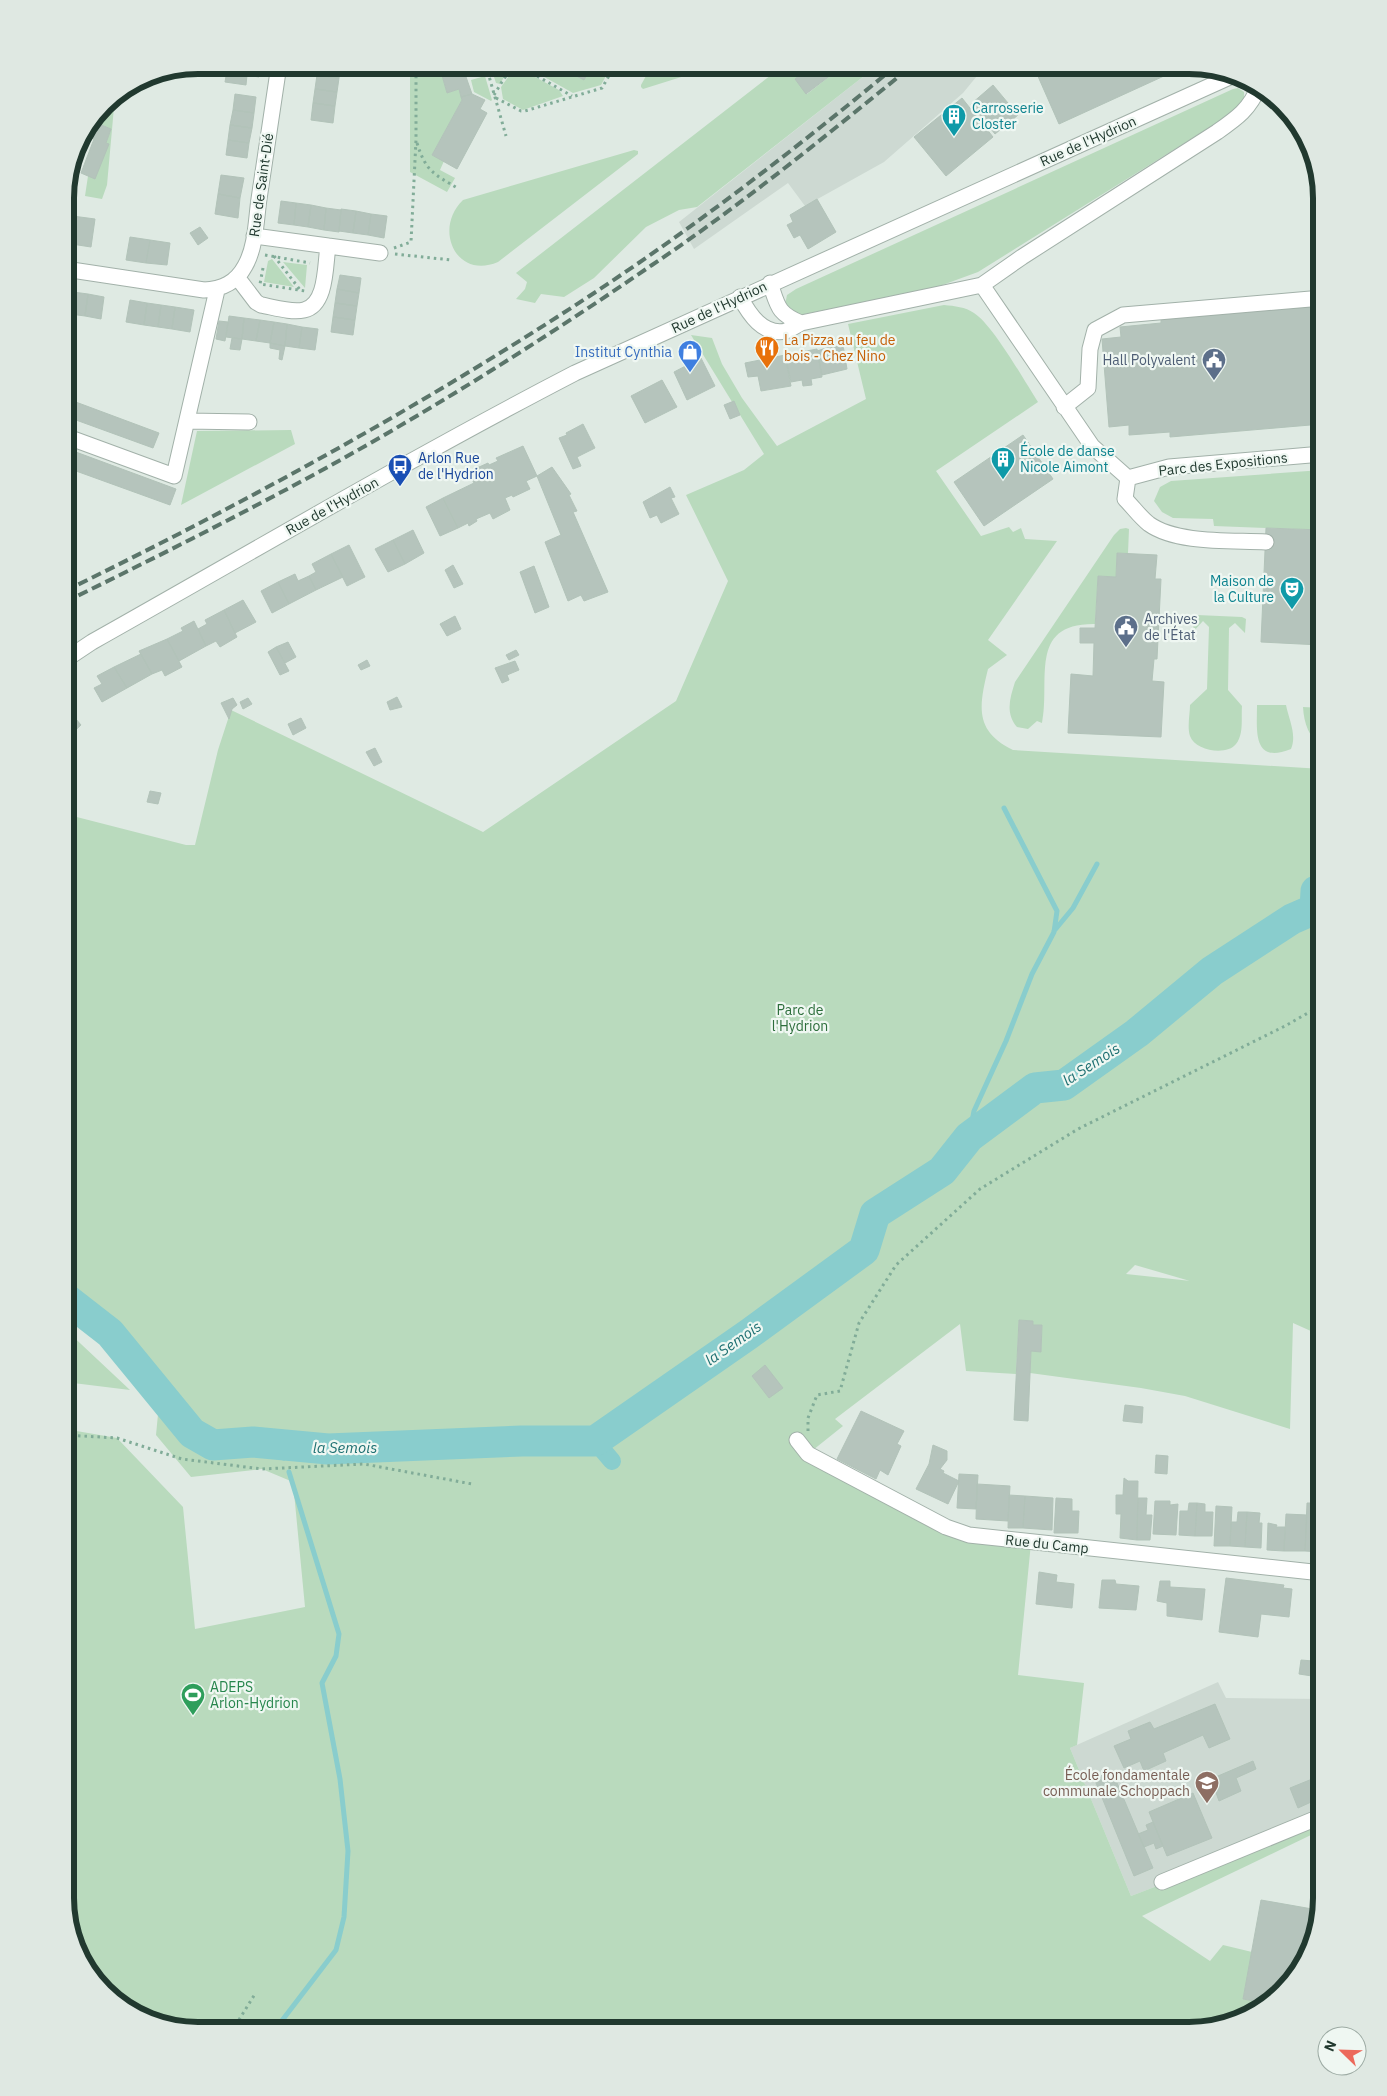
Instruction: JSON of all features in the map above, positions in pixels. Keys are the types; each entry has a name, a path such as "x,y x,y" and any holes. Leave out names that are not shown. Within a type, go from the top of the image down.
{"street":[{"name":"Rue de Saint-Dié","path":"217,290 228,285 245,266 254,236 278,74"},
{"name":"Rue de l'Hydrion","path":"74,654 504,410 575,374 740,297 1225,79"},
{"path":"740,297 748,312 762,326 774,331 786,331 801,324 982,286 1022,256 1237,118 1253,101 1256,93"},
{"path":"254,236 380,253"},
{"path":"237,277 256,302 261,305 298,311 313,307 321,298 328,246"},
{"path":"74,270 204,290 217,290 174,476 74,439"},
{"path":"770,284 779,309 786,317 801,324"},
{"path":"982,286 1092,446 1128,478 1125,499 1149,524 1171,534 1196,538 1266,542"},
{"path":"1064,407 1088,388 1090,349 1095,330 1123,315 1313,299"},
{"path":"187,421 249,422"},
{"name":"Parc des Expositions","path":"1128,478 1169,467 1313,455"},
{"name":"Rue du Camp","path":"797,1440 808,1454 946,1527 969,1535 1313,1572"},
{"path":"1162,1882 1313,1820"}],"path":[{"path":"380,253 411,242 416,140 416,74"},
{"path":"489,74 506,136"},
{"path":"495,96 508,74"},
{"path":"534,74 572,97"},
{"path":"495,96 521,111 525,111 602,88 610,74"},
{"path":"416,140 421,157 428,169 459,189"},
{"path":"271,251 313,307"},
{"path":"380,253 451,260"},
{"path":"307,282 306,291 260,284 265,255 310,263 309,272"},
{"path":"808,1454 808,1418 817,1395 840,1391 859,1324 896,1265 980,1189 1078,1129 1285,1026 1313,1010"},
{"path":"74,1436 117,1438 182,1459 262,1469 364,1464 472,1484"},
{"path":"238,2022 255,1994"}],"shaded area":[{"path":"867,74 979,74 963,93 884,162 805,206 788,183 694,249 679,222"},
{"name":"École fondamentale communale Schoppach","path":"1218,1682 1226,1698 1313,1699 1313,1826 1131,1896 1070,1748"}],"green space":[{"path":"410,74 442,74 447,93 459,89 462,100 432,155 444,161 440,170 455,178 447,192 410,172"},
{"path":"493,74 506,74 500,84 496,83"},
{"path":"510,74 530,74 559,90 563,96 523,110 503,99 501,87"},
{"path":"539,74 573,74 584,80 587,74 607,74 601,85 573,93"},
{"path":"647,74 691,74 643,89 641,85"},
{"path":"772,74 801,74 795,79 807,94 833,74 867,74 697,207 679,210 646,227 594,278 564,297 541,294 535,303 516,299 525,289 527,282 516,273"},
{"path":"485,76 491,101 474,92 471,80"},
{"path":"1238,88 1244,92 1244,98 1223,119 978,272 937,287 800,315 785,305 787,295 796,289"},
{"path":"114,107 107,185 102,199 85,196 88,176 108,144 106,143 111,129 98,123"},
{"path":"634,150 638,151 638,154 498,262 483,266 471,264 461,258 454,249 450,237 450,224 454,212 463,200"},
{"path":"272,259 294,287 264,282 268,261"},
{"path":"283,262 307,265 305,288"},
{"name":"Parc de l'Hydrion","path":"944,305 956,306 974,313 982,319 1008,354 1038,402 936,471 981,536 1009,527 1013,532 1021,528 1025,539 1057,541 988,640 1007,655 988,669 985,682 982,716 991,735 1000,743 1013,750 1313,768 1313,1332 1293,1323 1290,1429 1185,1396 1030,1373 1031,1351 1041,1351 1042,1325 1033,1325 1033,1321 1019,1320 1016,1374 966,1371 960,1324 835,1419 843,1426 808,1454 946,1527 1031,1543 1018,1675 1084,1683 1077,1745 1070,1748 1131,1896 1313,1826 1313,1836 1142,1916 1210,1961 1223,1945 1252,1952 1243,1999 1258,2002 1237,2013 1221,2018 1189,2022 190,2022 174,2020 150,2013 122,1997 99,1974 83,1946 75,1914 74,1431 117,1438 183,1507 195,1629 305,1607 293,1482 262,1469 191,1477 156,1435 159,1404 123,1357 74,1316 74,816 186,845 195,845 218,750 231,710 483,832 676,701 728,581 686,495 744,470 764,454 691,335 712,338 722,364 742,398 777,446 866,399 848,324","holes":["1135,1265 1189,1281 1126,1274"]},
{"path":"291,430 295,444 181,505 197,431"},
{"path":"1313,471 1313,530 1214,526 1213,519 1173,518 1162,512 1154,501 1160,487 1171,481"},
{"path":"1120,529 1129,529 1128,553 1117,553 1116,577 1098,576 1095,624 1074,626 1059,633 1051,644 1046,657 1042,723 1037,721 1028,729 1017,727 1013,722 1010,711 1010,700 1015,682 1114,535"},
{"path":"1197,615 1242,617 1246,619 1245,633 1235,623 1229,628 1228,690 1242,706 1242,721 1239,740 1232,748 1226,750 1219,751 1204,748 1193,741 1189,732 1190,705 1207,689 1209,627 1203,621 1193,632 1194,618"},
{"path":"1257,705 1286,705 1293,733 1291,749 1278,753 1263,749 1257,734"},
{"path":"1303,707 1313,708 1313,738 1308,730"},
{"path":"74,1337 130,1390 74,1383"}],"building":[{"path":"226,74 260,74 259,77 247,75 246,85 225,82"},
{"path":"317,74 340,74 339,78"},
{"path":"442,74 465,74 472,94 461,97 459,89 447,93"},
{"path":"573,74 587,74 584,80"},
{"path":"801,74 832,74 806,94 795,79"},
{"path":"1037,74 1168,74 1059,124"},
{"path":"317,75 339,78 337,92 315,89"},
{"path":"993,85 1018,115 995,134 971,104"},
{"path":"315,89 337,92 335,106 313,103"},
{"path":"235,94 256,97 254,113 233,110"},
{"path":"472,94 485,100 480,109 487,113 457,169 432,155 462,100 461,97"},
{"name":"Carrosserie Closter","path":"962,98 993,137 946,176 914,137"},
{"path":"313,103 335,106 333,123 311,120"},
{"path":"233,110 254,113 252,128 230,125"},
{"path":"98,123 111,129 106,143 109,144 95,179 81,173 94,139 92,138"},
{"path":"230,125 252,128 249,143 228,140"},
{"path":"228,140 249,143 247,158 226,155"},
{"path":"221,175 244,178 240,198 218,194"},
{"path":"218,194 240,198 238,218 215,214"},
{"path":"817,199 836,232 808,249 800,235 794,238 787,225 793,222 790,215"},
{"path":"281,201 296,203 294,225 278,223"},
{"path":"296,203 311,205 308,227 294,225"},
{"path":"311,205 326,208 324,230 308,227"},
{"path":"326,208 341,210 339,232 324,230"},
{"path":"341,209 356,211 353,233 339,231"},
{"path":"356,211 371,214 368,235 353,233"},
{"path":"371,214 387,216 384,238 368,235"},
{"path":"74,216 95,219 91,247 74,244"},
{"path":"200,227 208,238 198,245 190,233"},
{"path":"130,237 150,240 146,263 126,260"},
{"path":"150,240 170,243 167,265 146,263"},
{"path":"340,275 361,278 359,293 337,289"},
{"path":"337,289 359,293 357,306 335,303"},
{"path":"74,292 88,294 85,316 74,315"},
{"path":"88,294 104,297 101,319 85,316"},
{"path":"130,300 147,303 144,325 126,322"},
{"path":"147,303 161,305 158,327 144,325"},
{"path":"335,303 357,306 355,320 333,317"},
{"path":"161,305 175,307 172,329 158,327"},
{"name":"Hall Polyvalent","path":"1313,306 1313,425 1170,437 1170,432 1129,435 1129,425 1109,427 1102,339 1121,337 1120,327 1161,323 1161,319"},
{"path":"175,307 194,310 190,332 172,329"},
{"path":"229,316 244,318 242,339 226,337"},
{"path":"333,317 355,320 353,335 331,332"},
{"path":"244,318 260,320 256,341 242,339"},
{"path":"260,320 274,322 270,343 256,341"},
{"path":"219,321 228,322 225,341 216,339"},
{"path":"274,322 287,324 285,346 270,343"},
{"path":"287,324 302,327 299,348 285,346"},
{"path":"302,327 318,329 315,350 299,348"},
{"path":"232,338 242,339 240,350 230,349"},
{"path":"270,343 285,346 282,360 279,359 280,350 270,348"},
{"path":"835,345 835,347 843,345 847,369 822,375 817,351"},
{"path":"817,349 822,377 811,379 812,385 803,386 802,380 791,382 785,355"},
{"name":"La Pizza au feu de bois - Chez Nino","path":"785,355 791,386 761,391 758,376 748,377 745,363"},
{"path":"701,358 715,386 687,400 674,372"},
{"path":"662,380 677,407 645,423 631,396"},
{"path":"74,401 159,433 153,448 74,419"},
{"path":"734,401 740,415 730,419 724,405"},
{"path":"583,424 595,448 577,457 581,466 573,469 559,438"},
{"name":"École de danse Nicole Aimont","path":"1023,435 1053,479 984,526 954,482"},
{"path":"523,446 537,476 526,481 530,489 513,497 512,495 505,498 510,510 493,519 490,513 476,519 477,521 469,526 468,523 458,528 443,498 474,483 468,472 488,463 489,465 498,461 496,458"},
{"path":"74,451 176,489 170,505 74,470"},
{"path":"552,467 571,494 569,495 577,511 573,512 608,592 584,601 581,595 568,601 545,542 561,535 537,476"},
{"path":"670,487 675,497 671,498 679,514 661,523 657,515 650,518 643,502"},
{"path":"443,498 458,528 440,536 426,507"},
{"name":"Maison de la Culture","path":"1266,528 1313,530 1313,645 1261,642"},
{"path":"413,530 424,553 405,564 393,540"},
{"path":"393,540 405,564 388,572 375,549"},
{"path":"349,545 365,577 347,586 331,554"},
{"name":"Archives de l'État","path":"1117,553 1157,555 1155,579 1161,579 1157,659 1154,659 1152,681 1164,682 1161,737 1068,733 1071,674 1093,676 1094,643 1080,643 1080,628 1095,628 1098,576 1116,577"},
{"path":"331,554 343,577 316,590 309,576 316,572 312,564"},
{"path":"453,565 463,584 454,588 445,570"},
{"path":"534,566 549,607 535,613 520,572"},
{"path":"295,574 298,581 309,576 316,590 289,604 278,582"},
{"path":"278,582 289,604 272,613 261,591"},
{"path":"243,600 256,622 235,633 224,610"},
{"path":"224,610 237,637 220,647 216,641 206,646 198,629 207,624 205,620"},
{"path":"455,616 461,629 447,636 440,624"},
{"path":"194,621 206,646 179,661 167,639 183,631 181,628"},
{"path":"167,639 182,667 165,676 162,670 152,674 139,651"},
{"path":"288,642 296,657 285,663 276,647"},
{"path":"276,647 289,671 280,675 268,652"},
{"path":"516,650 519,655 509,660 506,655"},
{"path":"141,654 152,674 127,688 114,667"},
{"path":"367,660 370,666 361,670 358,665"},
{"path":"515,661 519,670 507,675 509,680 502,683 495,668"},
{"path":"114,667 127,688 102,702 94,688 102,684 97,676"},
{"path":"397,697 402,707 390,710 387,702"},
{"path":"233,698 237,705 232,709 229,719 221,703"},
{"path":"248,698 252,704 243,709 240,702"},
{"path":"74,717 81,725 74,732"},
{"path":"301,718 306,728 293,735 288,724"},
{"path":"375,748 382,762 374,766 366,752"},
{"path":"150,791 161,793 158,804 147,802"},
{"path":"1019,1320 1033,1321 1033,1325 1042,1325 1041,1352 1031,1351 1028,1421 1014,1420"},
{"path":"765,1365 783,1388 769,1398 752,1376"},
{"path":"1125,1405 1143,1407 1142,1423 1123,1421"},
{"path":"861,1411 904,1431 897,1444 901,1446 888,1475 880,1470 876,1479 837,1459"},
{"path":"933,1445 947,1451 947,1460 940,1469 944,1471 943,1473 959,1481 948,1504 916,1489 929,1464"},
{"path":"1156,1455 1168,1456 1167,1474 1155,1473"},
{"path":"959,1474 978,1475 976,1509 957,1508"},
{"path":"1124,1478 1128,1481 1138,1481 1137,1540 1120,1538 1121,1514 1116,1514 1116,1495 1123,1495"},
{"path":"977,1484 1010,1486 1008,1521 976,1519"},
{"path":"1009,1495 1025,1496 1023,1528 1008,1528"},
{"path":"1025,1496 1053,1498 1052,1530 1023,1528"},
{"path":"1056,1498 1072,1499 1072,1511 1079,1511 1078,1533 1054,1533"},
{"path":"1138,1498 1147,1498 1146,1515 1152,1515 1150,1540 1137,1540"},
{"path":"1155,1501 1170,1501 1170,1505 1178,1504 1176,1535 1153,1534"},
{"path":"1189,1503 1197,1503 1195,1536 1179,1535 1180,1511 1188,1511"},
{"path":"1197,1503 1205,1504 1205,1512 1213,1512 1212,1536 1195,1536"},
{"path":"1307,1503 1313,1503 1313,1551 1305,1551"},
{"path":"1216,1506 1232,1507 1230,1546 1214,1546"},
{"path":"1238,1512 1247,1512 1245,1547 1230,1546 1231,1522 1237,1522"},
{"path":"1247,1512 1260,1513 1259,1523 1262,1523 1261,1548 1245,1547"},
{"path":"1286,1514 1307,1515 1305,1551 1284,1551"},
{"path":"1268,1523 1277,1525 1276,1527 1285,1527 1284,1551 1267,1550"},
{"path":"1039,1572 1057,1575 1056,1582 1074,1584 1072,1608 1036,1604"},
{"path":"1226,1578 1284,1585 1283,1588 1292,1589 1289,1617 1261,1614 1258,1637 1219,1632"},
{"path":"1102,1580 1115,1580 1116,1584 1139,1586 1136,1610 1099,1608"},
{"path":"1160,1581 1170,1581 1170,1587 1205,1589 1202,1620 1167,1616 1167,1603 1157,1601"},
{"path":"1301,1660 1313,1661 1313,1683 1312,1676 1299,1674"},
{"path":"1215,1704 1230,1739 1209,1748 1203,1735 1163,1753 1166,1761 1144,1771 1140,1761 1124,1768 1114,1746 1131,1739 1128,1731 1150,1722 1154,1729"},
{"path":"1253,1761 1256,1769 1236,1778 1241,1791 1219,1801 1214,1787 1207,1790 1204,1782"},
{"path":"1112,1771 1153,1868 1134,1876 1094,1778"},
{"path":"1313,1779 1313,1801 1298,1808 1290,1788"},
{"path":"1193,1793 1212,1838 1167,1856 1149,1812"},
{"path":"1153,1822 1163,1846 1156,1849 1154,1843 1144,1847 1138,1834 1148,1830 1146,1825"},
{"path":"1261,1900 1312,1909 1304,1946 1288,1974 1258,2002 1243,1999"}],"waterway":[{"path":"969,1137 974,1111 1006,1041 1032,974 1054,932 1057,911 1004,808"},
{"path":"1054,931 1073,908 1097,864"},
{"name":"la Semois","path":"74,1305 110,1333 192,1433 213,1445 253,1442 328,1449 522,1441 595,1441 749,1334 864,1250 875,1214 942,1171 969,1137 1035,1088 1064,1085 1137,1033 1212,971 1292,919 1313,910"},
{"path":"595,1441 612,1461"},
{"path":"280,1444 284,1458"},
{"path":"281,2022 336,1950 344,1917 348,1851 340,1779 322,1683 336,1656 339,1634 289,1472"}],"railway":[{"path":"74,587 199,523 331,452 525,338 668,243 784,156 886,74"},
{"path":"74,597 326,468 532,345 719,218 785,168 902,74"}],"place":[{"name":"Carrosserie Closter","path":"954,137"},
{"name":"La Pizza au feu de bois - Chez Nino","path":"767,369"},
{"name":"Institut Cynthia","path":"690,373"},
{"name":"Hall Polyvalent","path":"1214,381"},
{"name":"École de danse Nicole Aimont","path":"1003,480"},
{"name":"Arlon Rue de l'Hydrion","path":"400,487"},
{"name":"Maison de la Culture","path":"1292,610"},
{"name":"Archives de l'État","path":"1126,648"},
{"name":"ADEPS Arlon-Hydrion","path":"193,1716"},
{"name":"École fondamentale communale Schoppach","path":"1207,1804"}]}
